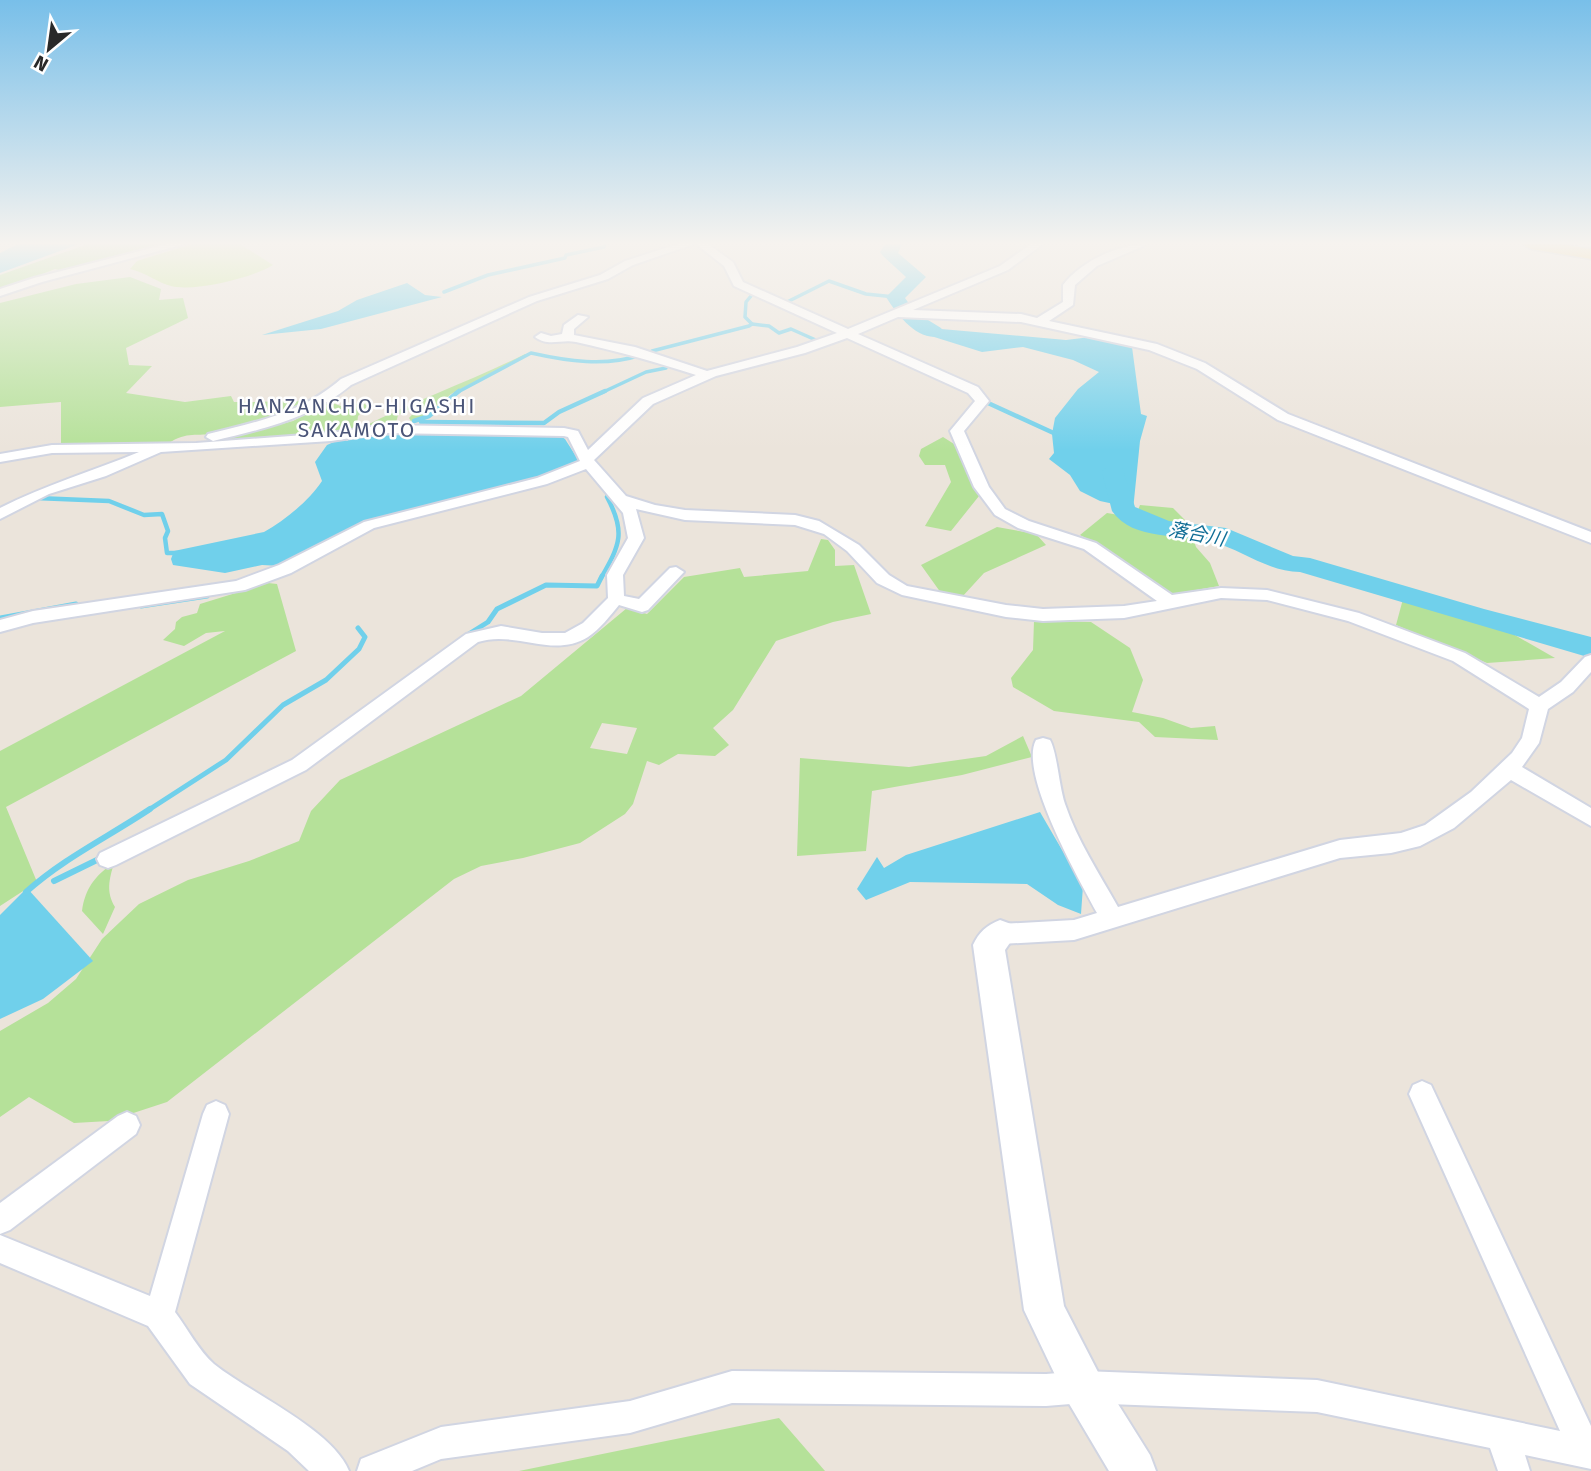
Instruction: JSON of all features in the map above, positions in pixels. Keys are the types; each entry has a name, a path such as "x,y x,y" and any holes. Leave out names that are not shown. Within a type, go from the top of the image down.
{"street":[{"path":"0,514 44,491 101,473 170,446 183,438 215,437 283,419 326,399 346,382 503,313"},
{"path":"800,313 979,395 982,401 957,431 992,505 1003,515 1093,548 1151,591 1170,601"},
{"path":"0,626 33,617 239,586 285,569 369,525 542,481 587,461 648,401 708,375 801,350 901,313"},
{"path":"927,313 1040,321 1140,343 1174,354 1201,366 1283,417 1591,538"},
{"path":"1040,321 1055,313"},
{"path":"568,337 568,328 582,317"},
{"path":"541,337 551,340 568,337 631,350 708,375"},
{"path":"0,458 52,449 197,447 331,437 384,429 564,432 573,434 587,461 631,513 636,538 615,575 616,599 581,634 555,641 495,630 472,638 299,765 108,859"},
{"path":"621,499 652,509 685,514 795,520 814,524 837,536 883,579 902,590 1006,611 1043,615 1124,612 1221,593 1267,595 1353,617 1459,657 1483,669 1539,706"},
{"path":"616,599 642,606 676,572"},
{"path":"1134,1471 1083,1387 1044,1310 989,945 1000,934 1074,930 1340,849 1382,845 1420,837 1446,824 1509,769 1529,745 1539,706 1567,687 1591,661"},
{"path":"1043,745 1044,776 1054,810 1112,918"},
{"path":"1509,769 1591,818"},
{"path":"1422,1094 1588,1452"},
{"path":"159,1315 216,1114"},
{"path":"0,1220 127,1125"},
{"path":"0,1249 159,1315 201,1373 299,1440 333,1471"},
{"path":"373,1471 440,1443 629,1417 732,1387 1046,1390 1083,1387 1317,1396 1588,1452"},
{"path":"1501,1434 1514,1471"}],"green space":[{"path":"0,313 187,313 188,318 126,348 129,365 152,366 126,393 185,402 231,396 234,402 316,401 242,426 216,433 187,436 169,443 61,443 61,402 0,407"},
{"path":"527,355 451,394 427,414 411,421 409,418 424,402 398,415 396,423 390,426 320,435 226,442 227,438 293,421 330,402 346,408 361,402 368,406 358,416 357,425 363,427"},
{"path":"943,437 962,449 979,496 951,531 925,526 951,482 945,465 925,465 919,456 921,449"},
{"path":"1140,505 1173,508 1188,523 1196,547 1210,563 1219,586 1167,595 1109,550 1080,535 1107,513 1119,515 1138,510"},
{"path":"997,527 1036,534 1046,545 984,573 962,597 941,593 921,565"},
{"path":"821,539 828,540 835,550 835,566 854,565 871,614 833,622 776,641 733,710 713,728 729,745 715,756 678,754 659,765 647,761 633,804 625,814 580,843 481,866 454,879 167,1102 109,1121 74,1123 29,1097 0,1117 0,1031 48,1003 76,979 102,939 139,904 188,880 249,861 299,841 311,811 340,780 521,696 627,608 647,614 684,577 740,568 744,577 808,571","holes":["602,723 637,728 627,754 590,748"]},
{"path":"268,583 277,584 296,651 6,807 37,882 0,906 0,751 225,631 206,633 184,646 163,640 175,629 176,622 182,617 197,613 200,604"},
{"path":"1403,599 1506,630 1555,658 1487,663 1396,625"},
{"path":"1034,621 1091,622 1130,648 1143,680 1132,712 1163,718 1191,728 1215,726 1218,740 1155,737 1139,722 1054,711 1013,687 1011,678 1033,650"},
{"path":"1023,736 1032,757 962,775 872,791 866,851 797,856 800,758 909,767 986,756"},
{"path":"114,863 109,886 115,907 103,934 82,911 92,883"},
{"path":"779,1418 825,1471 519,1471"}],"water":[{"path":"333,313 383,313 321,329 262,335"},
{"path":"919,315 925,326 930,328 1066,340 1099,336 1124,341 1132,347 1141,414 1147,416 1140,441 1133,510 1121,511 1114,504 1100,501 1080,491 1070,475 1049,459 1054,453 1052,434 1055,418 1078,389 1099,372 1073,360 1023,347 982,352 931,336 906,316"},
{"path":"393,435 559,435 565,439 579,461 547,477 370,520 281,566 262,565 225,573 173,565 171,559 174,551 264,532 288,516 322,481 315,462 327,445 343,438 347,441 351,438"},
{"path":"1040,812 1083,886 1081,914 1058,905 1027,884 910,882 866,900 857,889 877,857 884,868 906,855"},
{"path":"27,888 93,961 43,999 0,1019 0,915"}],"waterway":[{"path":"745,313 745,317 752,324"},
{"name":"落合川","path":"906,313 934,332"},
{"path":"652,351 752,324"},
{"path":"752,324 769,326 779,333 791,329 818,341"},
{"path":"458,392 531,353 586,362 614,361 641,355"},
{"path":"601,393 646,372 666,368"},
{"path":"421,422 544,423 559,412 605,391"},
{"path":"414,421 429,416 458,392"},
{"path":"988,403 1058,435"},
{"name":"落合川","path":"1114,472 1124,511 1144,522 1167,529 1217,534 1290,564 1301,564 1481,618 1565,638 1591,648"},
{"path":"601,578 613,556 618,538 617,520 607,497"},
{"path":"36,498 109,501 144,515 162,514 168,531 165,538 167,553 179,553"},
{"path":"464,637 488,622 497,609 546,585 597,586 601,578"},
{"path":"141,606 207,596"},
{"path":"0,618 76,604"},
{"path":"147,811 226,760 283,705 326,680 359,649 365,637 358,628"},
{"path":"26,892 71,858 150,809"},
{"path":"54,881 101,858"}],"district":[{"name":"HANZANCHO-HIGASHI SAKAMOTO","path":"357,418"}]}
